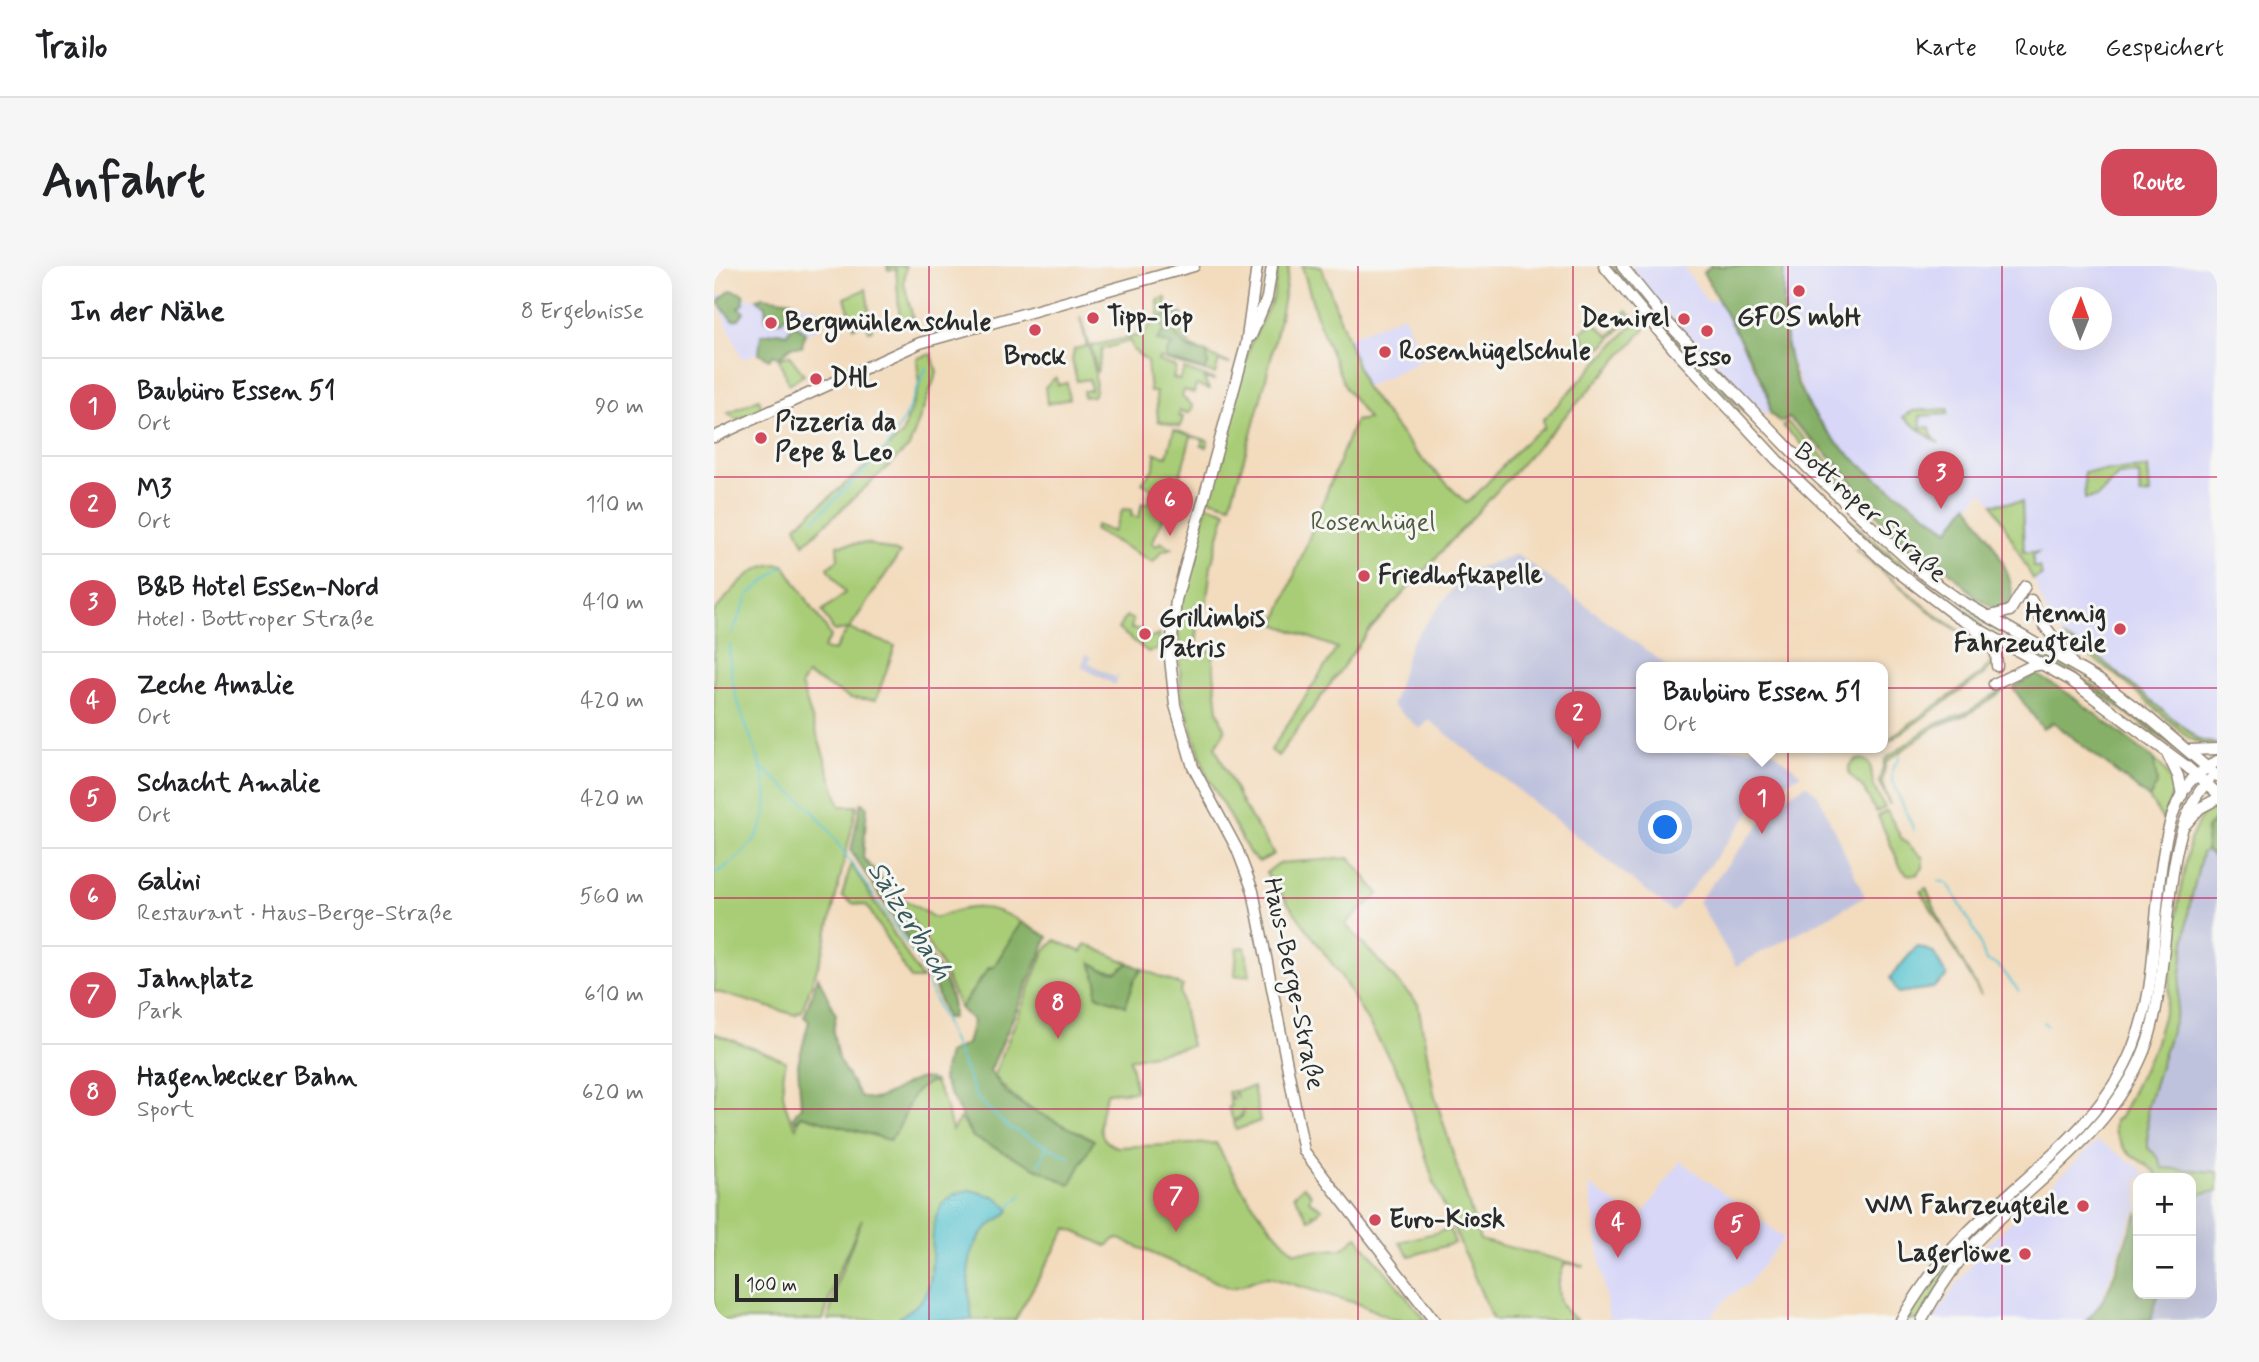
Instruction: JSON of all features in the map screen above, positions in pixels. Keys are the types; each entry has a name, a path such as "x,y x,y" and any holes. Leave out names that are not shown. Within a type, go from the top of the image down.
{"main road":[{"path":"714,437 920,343 1194,266"},
{"path":"1248,266 1255,279"},
{"name":"Haus-Berge-Straße","path":"1257,266 1246,345 1176,600 1170,653 1175,705 1193,767 1237,849 1253,891 1304,1151 1434,1320"},
{"name":"Haus-Berge-Straße","path":"1246,345 1265,304 1272,266"},
{"name":"Bottroper Straße","path":"1604,266 1706,384 1783,466 1913,586 1972,625 2044,664 2095,697 2217,793"},
{"name":"Bottroper Straße","path":"1622,266 1667,322 1882,538 1941,587 2074,664 2149,718 2215,771"},
{"path":"1706,384 1718,388 1749,421 1760,418"},
{"path":"1987,616 2008,613 2025,586"},
{"path":"2031,600 2044,625 2074,664"},
{"path":"1972,625 1996,653 1997,666"},
{"path":"1994,684 2031,666 2044,664"},
{"path":"2188,750 2217,749"},
{"path":"2166,751 2178,776 2182,795"},
{"path":"1901,1320 1953,1248 2092,1113 2118,1078 2135,1041 2147,1000 2172,817 2182,795 2197,775 2215,771"},
{"path":"1922,1320 1971,1247 2106,1118 2135,1070 2159,1002 2181,832 2189,808 2215,771"},
{"path":"2181,832 2200,808 2217,799"}],"shaded area":[{"path":"1630,266 1683,266 1708,302 1717,298 1769,398 1770,409 1766,415 1654,300"},
{"path":"1784,266 2217,266 2217,744 2208,746 2200,741 2098,657 2063,637 2048,616 2025,557 2022,502 1993,504 1982,491 1949,530 1848,455 1833,441 1809,407 1787,349"},
{"name":"Bergmühlenschule","path":"714,294 817,307 818,313 814,316 819,329 742,359"},
{"name":"Rosenhügelschule","path":"1404,315 1423,360 1365,387 1345,339"},
{"path":"1517,554 1662,662 1636,662 1636,753 1775,753 1801,774 1772,791 1757,804 1673,912 1429,720 1420,729 1392,705 1411,643 1466,572"},
{"path":"1086,654 1091,657 1089,663 1116,678 1120,673 1115,685 1081,667"},
{"path":"1807,785 1818,795 1865,897 1736,966 1698,901 1768,814 1790,794"},
{"path":"2206,850 2217,860 2217,1172 2190,1172 2162,1169 2144,1156 2147,1090 2172,1032 2189,908 2202,853"},
{"path":"2098,1141 2139,1167 2143,1173 2133,1173 2133,1217 2098,1310 2086,1320 1932,1320 1981,1250"},
{"path":"1680,1161 1784,1238 1749,1283 1727,1298 1708,1320 1609,1320 1589,1185 1639,1220"},
{"path":"2217,1191 2217,1320 2151,1320 2157,1299 2196,1299 2196,1194"}],"green space":[{"path":"887,266 906,266 904,283 913,318 900,322 896,269 888,270"},
{"path":"1278,266 1289,266 1278,326 1230,505 1206,498 1251,343 1273,298"},
{"name":"Rosenhügel","path":"1302,266 1321,266 1365,387 1416,453 1466,503 1522,445 1544,428 1543,420 1640,317 1645,329 1368,632 1278,756 1271,750 1337,648 1275,624 1355,421 1368,419 1345,387 1318,321"},
{"path":"1610,266 1613,266 1646,307 1747,414 1696,367"},
{"path":"1711,266 1784,266 1787,346 1795,378 1809,406 1827,431 1848,453 1872,474 1949,530 1968,504 2004,565 2012,590 2006,604 1997,609 1977,598 1938,560 1903,541 1882,521 1840,466 1789,418 1780,422 1770,413 1769,398 1759,375 1703,272"},
{"path":"866,289 872,330 869,331 865,322 854,327 845,298"},
{"path":"731,290 743,294 744,304 738,308 744,312 739,319 732,320 719,304 719,300"},
{"path":"762,297 792,301 795,306 781,321 766,320 765,306 757,299"},
{"path":"1166,298 1167,315 1182,314 1179,330 1191,347 1230,364 1219,361 1215,374 1159,358 1158,361 1176,367 1173,378 1180,380 1184,369 1215,380 1204,379 1209,389 1196,385 1194,393 1184,390 1182,397 1193,406 1189,413 1180,411 1179,416 1183,417 1180,427 1158,421 1156,392 1150,392 1147,361 1133,350 1130,341 1102,349 1097,373 1091,346 1140,335 1149,325 1159,321 1158,300"},
{"path":"1627,311 1632,316 1603,347 1586,344 1581,332 1592,324 1587,316 1609,336 1625,321 1621,316"},
{"path":"1182,314 1180,322 1175,323 1175,334 1188,348 1207,353 1208,365 1204,370 1166,359 1166,352 1172,346 1157,340 1164,330 1159,317"},
{"path":"1080,317 1092,358 1095,380 1093,396 1084,397 1083,391 1091,390 1089,379 1077,381 1072,361 1074,349 1087,346"},
{"path":"794,324 805,332 802,347 791,347 778,358 774,355 769,359 759,353 761,335 778,332 786,334"},
{"path":"932,354 937,372 909,447 804,544 796,526 902,435 919,386 917,358"},
{"path":"789,355 804,375 789,384 779,359"},
{"path":"1056,377 1058,385 1067,383 1069,399 1047,404 1045,387"},
{"path":"759,399 762,410 737,420 728,413"},
{"path":"1948,409 1948,414 1920,416 1921,428 1930,427 1931,434 1939,444 1903,417 1913,411"},
{"path":"1787,422 1840,473 1866,507 1783,426"},
{"path":"1174,430 1198,438 1191,436 1170,514 1165,514 1152,543 1157,546 1160,542 1172,548 1162,551 1153,562 1094,530 1096,525 1113,532 1123,509 1132,510 1131,516 1139,517 1142,503 1148,504 1152,489 1142,483 1154,468 1155,453 1167,456"},
{"path":"1203,439 1208,441 1207,447 1201,446"},
{"path":"2148,468 2150,494 2140,495 2139,474 2118,475 2097,497 2085,499 2084,472"},
{"path":"1813,484 1864,533 1928,585 2007,634 1953,607 1928,590 1855,528 1811,486"},
{"path":"2022,502 2024,552 2038,552 2033,555 2033,567 2039,567 2042,575 2033,579 1993,504"},
{"path":"1207,505 1226,511 1211,566 1206,607 1199,607 1196,650 1212,651 1218,711 1225,731 1215,747 1243,805 1274,854 1259,862 1250,854 1206,774 1181,693 1178,613"},
{"path":"866,543 900,553 849,629 895,646 876,700 850,698 807,675 801,685 840,806 857,806 823,952 801,1013 796,1015 714,991 714,612 736,586 753,572 773,564 784,565 831,636 823,649 834,651 848,629 834,631 822,611 845,593 828,568 838,559 837,545"},
{"path":"1855,549 1935,614 1983,646 1939,619"},
{"path":"1126,616 1133,620 1131,629 1141,629 1145,640 1160,635 1157,650 1148,652 1118,629"},
{"path":"2063,637 2098,657 2199,740 2217,744 2205,746 2189,738 2120,678"},
{"path":"2035,650 2116,701 2192,761 2105,697 2033,653"},
{"path":"1995,656 1994,664 1982,676 1888,742 1898,732 1981,674"},
{"path":"2036,674 2069,694 2154,759 2157,785 2149,798 2053,722 2043,729 2013,688"},
{"path":"2024,675 1968,714 1935,727 1886,762 1882,783 1890,805 1879,782 1885,759 1933,725 1969,711"},
{"path":"1857,759 1869,764 1875,789 1885,808 1876,812 1863,788 1849,774 1849,766"},
{"path":"2154,759 2165,770 2174,789 2163,820 2149,798 2157,785"},
{"path":"861,803 867,806 863,858 895,894 924,939 922,944 952,1000 952,1018 946,1018 931,976 851,851"},
{"path":"2217,808 2216,818 2207,829 2206,850 2202,853 2189,908 2176,1015 2147,1108 2148,1148 2158,1157 2162,1168 2217,1172 2217,1191 2196,1194 2196,1173 2156,1173 2125,1150 2114,1131 2115,1120 2120,1117 2155,1045 2168,999 2178,905 2190,840 2202,815"},
{"path":"1887,811 1902,839 1923,858 1923,868 1916,875 1907,874 1901,868 1878,816"},
{"path":"2216,818 2217,860 2206,850 2207,829"},
{"path":"1350,858 1379,894 1345,924 1418,1004 1434,1093 1480,1240 1584,1266 1565,1263 1558,1288 1564,1309 1578,1320 1493,1320 1434,1183 1402,1080 1341,976 1266,873 1279,863"},
{"path":"851,864 922,979 911,979 867,906 852,903 842,896"},
{"path":"1926,888 1941,923 1981,995 1921,891"},
{"path":"895,894 935,918 958,910 979,908 999,911 1021,922 993,968 989,967 960,1008 939,961"},
{"path":"1021,922 1048,937 990,1071 1006,1093 1026,1107 1094,1140 1070,1185 973,1137 942,1079 948,1053 967,1044 973,1021 960,1008 990,967 993,968"},
{"path":"1055,940 1082,952 1086,944 1129,963 1117,972 1101,969 1093,963 1125,1006 1134,980 1142,969 1183,986 1180,992 1191,1046 1130,1059 1136,1091 1107,1093 1100,1117 1104,1138 1117,1147 1216,1143 1250,1201 1294,1252 1342,1249 1357,1237 1426,1320 1394,1320 1362,1305 1269,1277 1230,1288 1120,1239 1115,1239 1107,1246 1067,1228 1015,1320 828,1320 838,1281 862,1219 837,1275 823,1320 714,1320 714,1033 786,1061 783,1096 796,1128 801,1115 890,1140 917,1090 934,1081 944,1101 952,1130 960,1118 973,1137 1070,1184 1094,1140 1026,1106 1003,1087 994,1075 1044,952"},
{"path":"1245,947 1250,975 1235,976 1237,948"},
{"path":"1091,962 1101,969 1117,972 1129,963 1142,969 1134,980 1126,1006 1096,995 1097,982"},
{"path":"818,977 836,1015 833,1031 838,1059 860,1096 879,1098 916,1080 925,1078 934,1081 924,1085 912,1097 902,1122 890,1140 801,1115 796,1122 793,1117 801,1106 798,1064 809,1021 804,1017"},
{"path":"1253,1087 1260,1121 1236,1130 1234,1122 1242,1117 1244,1110 1239,1118 1233,1120 1228,1107 1231,1106 1229,1099 1237,1098 1236,1093 1229,1098 1228,1092"},
{"path":"2076,1138 1973,1236 1918,1320 1905,1320 1965,1240"},
{"path":"1304,1186 1311,1195 1309,1200 1322,1209 1315,1215 1312,1213 1314,1216 1309,1220 1294,1195"},
{"path":"2133,1223 2133,1299 2157,1299 2151,1320 2086,1320 2105,1296"},
{"path":"1450,1229 1455,1243 1410,1256 1399,1242"}],"water":[{"path":"1917,946 1933,952 1947,976 1933,988 1898,993 1890,978"},
{"path":"970,1190 996,1197 1010,1209 985,1230 972,1251 968,1284 972,1320 895,1320 917,1304 927,1291 931,1278 933,1232 942,1205 953,1195"}],"waterway":[{"path":"815,519 887,448 905,417 926,368"},
{"path":"732,633 749,595 783,566"},
{"name":"Sälzerbach","path":"714,874 747,849 763,824 766,797 761,769 732,678 730,645"},
{"path":"1900,756 1892,770 1892,781 1914,830"},
{"name":"Sälzerbach","path":"760,766 812,810 828,829 919,962 977,1098 1008,1127 1069,1157"},
{"path":"1939,881 1947,883 1952,890 1977,935 1986,961 1998,965 2019,991"},
{"path":"2044,1022 2047,1026"},
{"path":"1039,1164 1047,1146"},
{"path":"1009,1207 1022,1195"}],"place":[{"name":"GFOS mbH","path":"1799,291"},
{"name":"Tipp-Top","path":"1093,318"},
{"name":"Demirel","path":"1684,319"},
{"name":"Bergmühlenschule","path":"771,323"},
{"name":"Brock","path":"1035,330"},
{"name":"Esso","path":"1707,331"},
{"name":"Rosenhügelschule","path":"1385,352"},
{"name":"DHL","path":"816,379"},
{"name":"Pizzeria da Pepe & Leo","path":"761,438"},
{"name":"B&B Hotel Essen-Nord","path":"1941,509"},
{"name":"Galini","path":"1170,536"},
{"name":"Friedhofkapelle","path":"1364,576"},
{"name":"Hennig Fahrzeugteile","path":"2120,629"},
{"name":"Grillimbis Patris","path":"1145,634"},
{"name":"M3","path":"1578,749"},
{"name":"Baubüro Essen 51","path":"1762,834"},
{"name":"Hagenbecker Bahn","path":"1058,1039"},
{"name":"WM Fahrzeugteile","path":"2083,1206"},
{"name":"Euro-Kiosk","path":"1375,1220"},
{"name":"Jahnplatz","path":"1176,1232"},
{"name":"Lagerlöwe","path":"2025,1254"},
{"name":"Zeche Amalie","path":"1618,1258"},
{"name":"Schacht Amalie","path":"1737,1260"}]}
